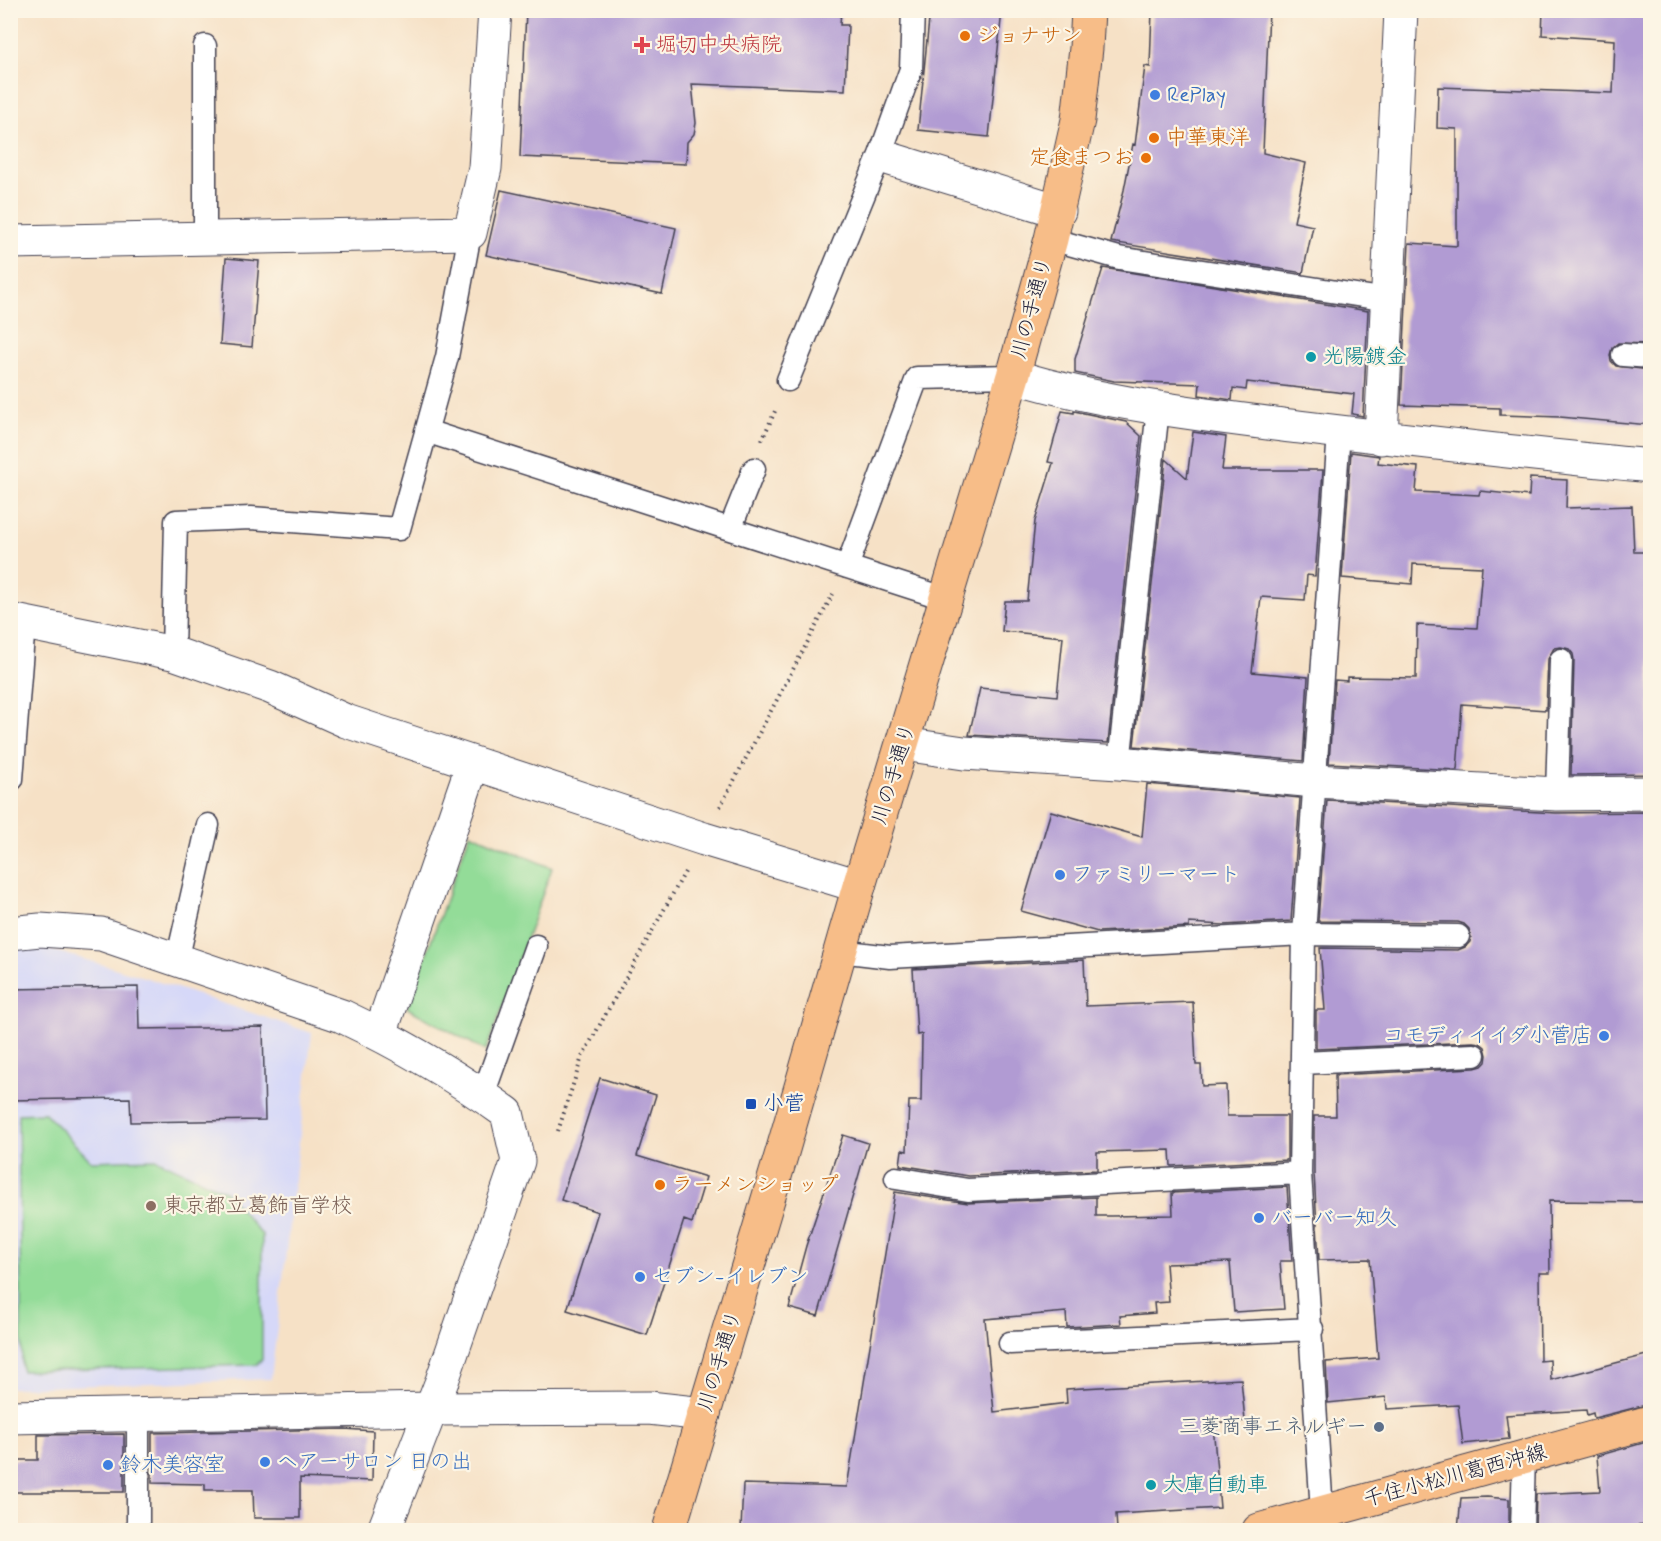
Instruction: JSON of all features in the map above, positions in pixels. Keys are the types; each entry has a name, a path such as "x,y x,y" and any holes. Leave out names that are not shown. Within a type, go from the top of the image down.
{"main road":[{"name":"川の手通り","path":"669,1530 859,886 1013,376 1055,225 1078,120 1088,10"},
{"name":"千住小松川葛西沖線","path":"1259,1530 1650,1422"}],"street":[{"path":"10,242 470,233 485,168 495,10"},
{"path":"1380,438 1401,10"},
{"path":"884,157 1055,225"},
{"path":"1013,376 1052,388 1158,409 1380,438 1650,466"},
{"path":"17,621 173,653 270,687 346,721 704,839 859,886"},
{"path":"903,744 964,753 1119,763 1315,781 1557,794 1650,793"},
{"path":"380,1034 473,763"},
{"path":"10,933 40,930 102,934 342,1016 380,1034 483,1095 507,1113 518,1161 431,1409 384,1530"},
{"path":"10,1417 431,1409 649,1408 704,1414"}],"lane":[{"path":"788,380 884,157 911,69 913,10"},
{"path":"205,46 205,239"},
{"path":"1055,225 1119,258 1388,300"},
{"path":"173,653 176,521 251,518 399,529 447,357 470,233"},
{"path":"1623,355 1650,357"},
{"path":"847,567 917,378 1013,376"},
{"path":"1119,763 1158,409"},
{"path":"426,431 947,599"},
{"path":"1322,1512 1300,1173 1304,934 1339,432"},
{"path":"730,529 754,469"},
{"path":"12,779 17,621"},
{"path":"1557,794 1561,660"},
{"path":"177,961 208,825"},
{"path":"840,951 890,957 1304,934 1458,936"},
{"path":"483,1095 536,946"},
{"path":"1302,1063 1474,1055"},
{"path":"896,1178 968,1190 1300,1173"},
{"path":"1010,1343 1311,1329"},
{"path":"138,1415 138,1530"},
{"path":"1522,1530 1524,1456"}],"path":[{"path":"754,469 754,460 788,380"}],"shaded area":[{"name":"東京都立葛飾盲学校","path":"38,946 138,975 312,1033 271,1379 11,1388 11,948"}],"green space":[{"path":"470,833 552,868 486,1051 407,1008"},
{"path":"45,1113 91,1161 156,1159 225,1191 262,1235 262,1360 256,1365 22,1371 18,1114"}],"building":[{"path":"526,10 841,10 840,25 848,25 845,90 692,84 696,123 694,134 687,142 686,164 520,157"},
{"path":"930,10 1002,10 989,137 918,130"},
{"path":"1152,10 1269,10 1263,153 1306,163 1294,222 1313,226 1303,273 1111,242 1133,144 1135,145 1145,66 1150,67"},
{"path":"1543,10 1650,10 1650,344 1618,343 1612,348 1610,355 1611,361 1616,366 1650,370 1650,425 1560,417 1500,415 1500,408 1401,405 1409,243 1457,246 1457,129 1437,128 1438,87 1613,93 1615,40 1542,35"},
{"path":"501,190 676,228 662,294 486,255"},
{"path":"226,258 259,261 252,347 220,344"},
{"path":"1103,268 1368,311 1363,416 1352,414 1354,394 1247,382 1246,390 1233,388 1232,400 1199,395 1200,384 1114,381 1075,373 1075,359"},
{"path":"1062,411 1074,413 1074,411 1126,422 1141,436 1108,743 969,735 980,688 1057,696 1063,637 1002,631 1005,601 1027,601 1035,521 1053,463 1048,462"},
{"path":"1193,432 1226,437 1222,470 1323,470 1315,576 1307,575 1305,600 1261,597 1252,672 1308,677 1303,761 1134,746 1166,459 1187,478"},
{"path":"1351,452 1379,456 1378,463 1418,467 1416,492 1479,495 1480,491 1529,496 1530,478 1567,480 1566,508 1632,506 1634,552 1650,552 1650,774 1571,775 1574,660 1569,649 1561,647 1554,648 1548,659 1546,710 1462,704 1457,770 1329,763 1335,680 1347,681 1347,677 1416,678 1417,625 1477,628 1482,567 1413,564 1412,584 1342,578"},
{"path":"1147,784 1300,798 1291,921 1224,925 1189,923 1189,927 1098,932 1021,911 1051,811 1142,837"},
{"path":"1327,800 1556,813 1650,812 1650,1202 1549,1201 1550,1273 1539,1273 1540,1361 1550,1360 1551,1380 1650,1354 1650,1404 1594,1418 1593,1413 1587,1415 1586,1410 1506,1415 1509,1439 1463,1444 1458,1405 1387,1409 1386,1397 1328,1403 1326,1362 1378,1358 1370,1259 1319,1260 1314,1173 1314,1116 1336,1116 1335,1075 1475,1068 1486,1062 1487,1055 1485,1047 1473,1042 1316,1049 1316,1010 1325,1010 1320,948 1458,950 1470,942 1471,937 1469,929 1458,922 1318,921"},
{"path":"1084,960 1086,1006 1193,1002 1196,1065 1201,1065 1202,1086 1226,1085 1227,1116 1287,1116 1287,1160 1171,1166 1170,1150 1097,1152 1097,1170 969,1176 900,1165 902,1150 907,1151 909,1101 921,1101 922,1034 917,1035 913,969"},
{"path":"138,987 139,1029 263,1027 265,1120 131,1122 130,1098 10,1100 10,989"},
{"path":"600,1078 656,1095 637,1156 706,1177 692,1223 684,1220 647,1335 567,1310 598,1212 561,1200"},
{"path":"843,1135 868,1143 818,1316 789,1308 806,1246"},
{"path":"1287,1187 1292,1261 1280,1261 1284,1309 1234,1312 1230,1262 1166,1264 1169,1302 1154,1303 1155,1313 1120,1316 1121,1324 1067,1327 1066,1312 985,1319 994,1412 1067,1403 1066,1389 1241,1379 1245,1421 1213,1424 1220,1508 1116,1514 1117,1530 741,1530 743,1484 847,1487 895,1192 968,1203 1096,1197 1096,1216 1111,1216 1173,1215 1172,1193"},
{"path":"345,1429 373,1431 372,1481 300,1478 300,1518 254,1518 253,1490 205,1490 205,1484 152,1483 152,1433"},
{"path":"124,1434 124,1492 10,1492 10,1460 38,1460 38,1435"},
{"path":"1650,1441 1650,1525 1615,1527 1614,1530 1535,1530 1536,1494 1600,1491 1597,1456"},
{"path":"1461,1498 1509,1499 1509,1530 1458,1530"}],"place":[{"name":"ジョナサン","path":"965,36"},
{"name":"堀切中央病院","path":"642,45"},
{"name":"RePlay","path":"1155,95"},
{"name":"中華東洋","path":"1154,138"},
{"name":"定食まつお","path":"1146,158"},
{"name":"光陽鍍金","path":"1311,357"},
{"name":"ファミリーマート","path":"1060,875"},
{"name":"コモディイイダ小菅店","path":"1604,1036"},
{"name":"小菅","path":"751,1104"},
{"name":"ラーメンショップ","path":"660,1185"},
{"name":"東京都立葛飾盲学校","path":"151,1206"},
{"name":"バーバー知久","path":"1259,1218"},
{"name":"セブン-イレブン","path":"640,1277"},
{"name":"三菱商事エネルギー","path":"1379,1427"},
{"name":"ヘアーサロン 日の出","path":"265,1462"},
{"name":"鈴木美容室","path":"108,1465"},
{"name":"大庫自動車","path":"1151,1485"}]}
